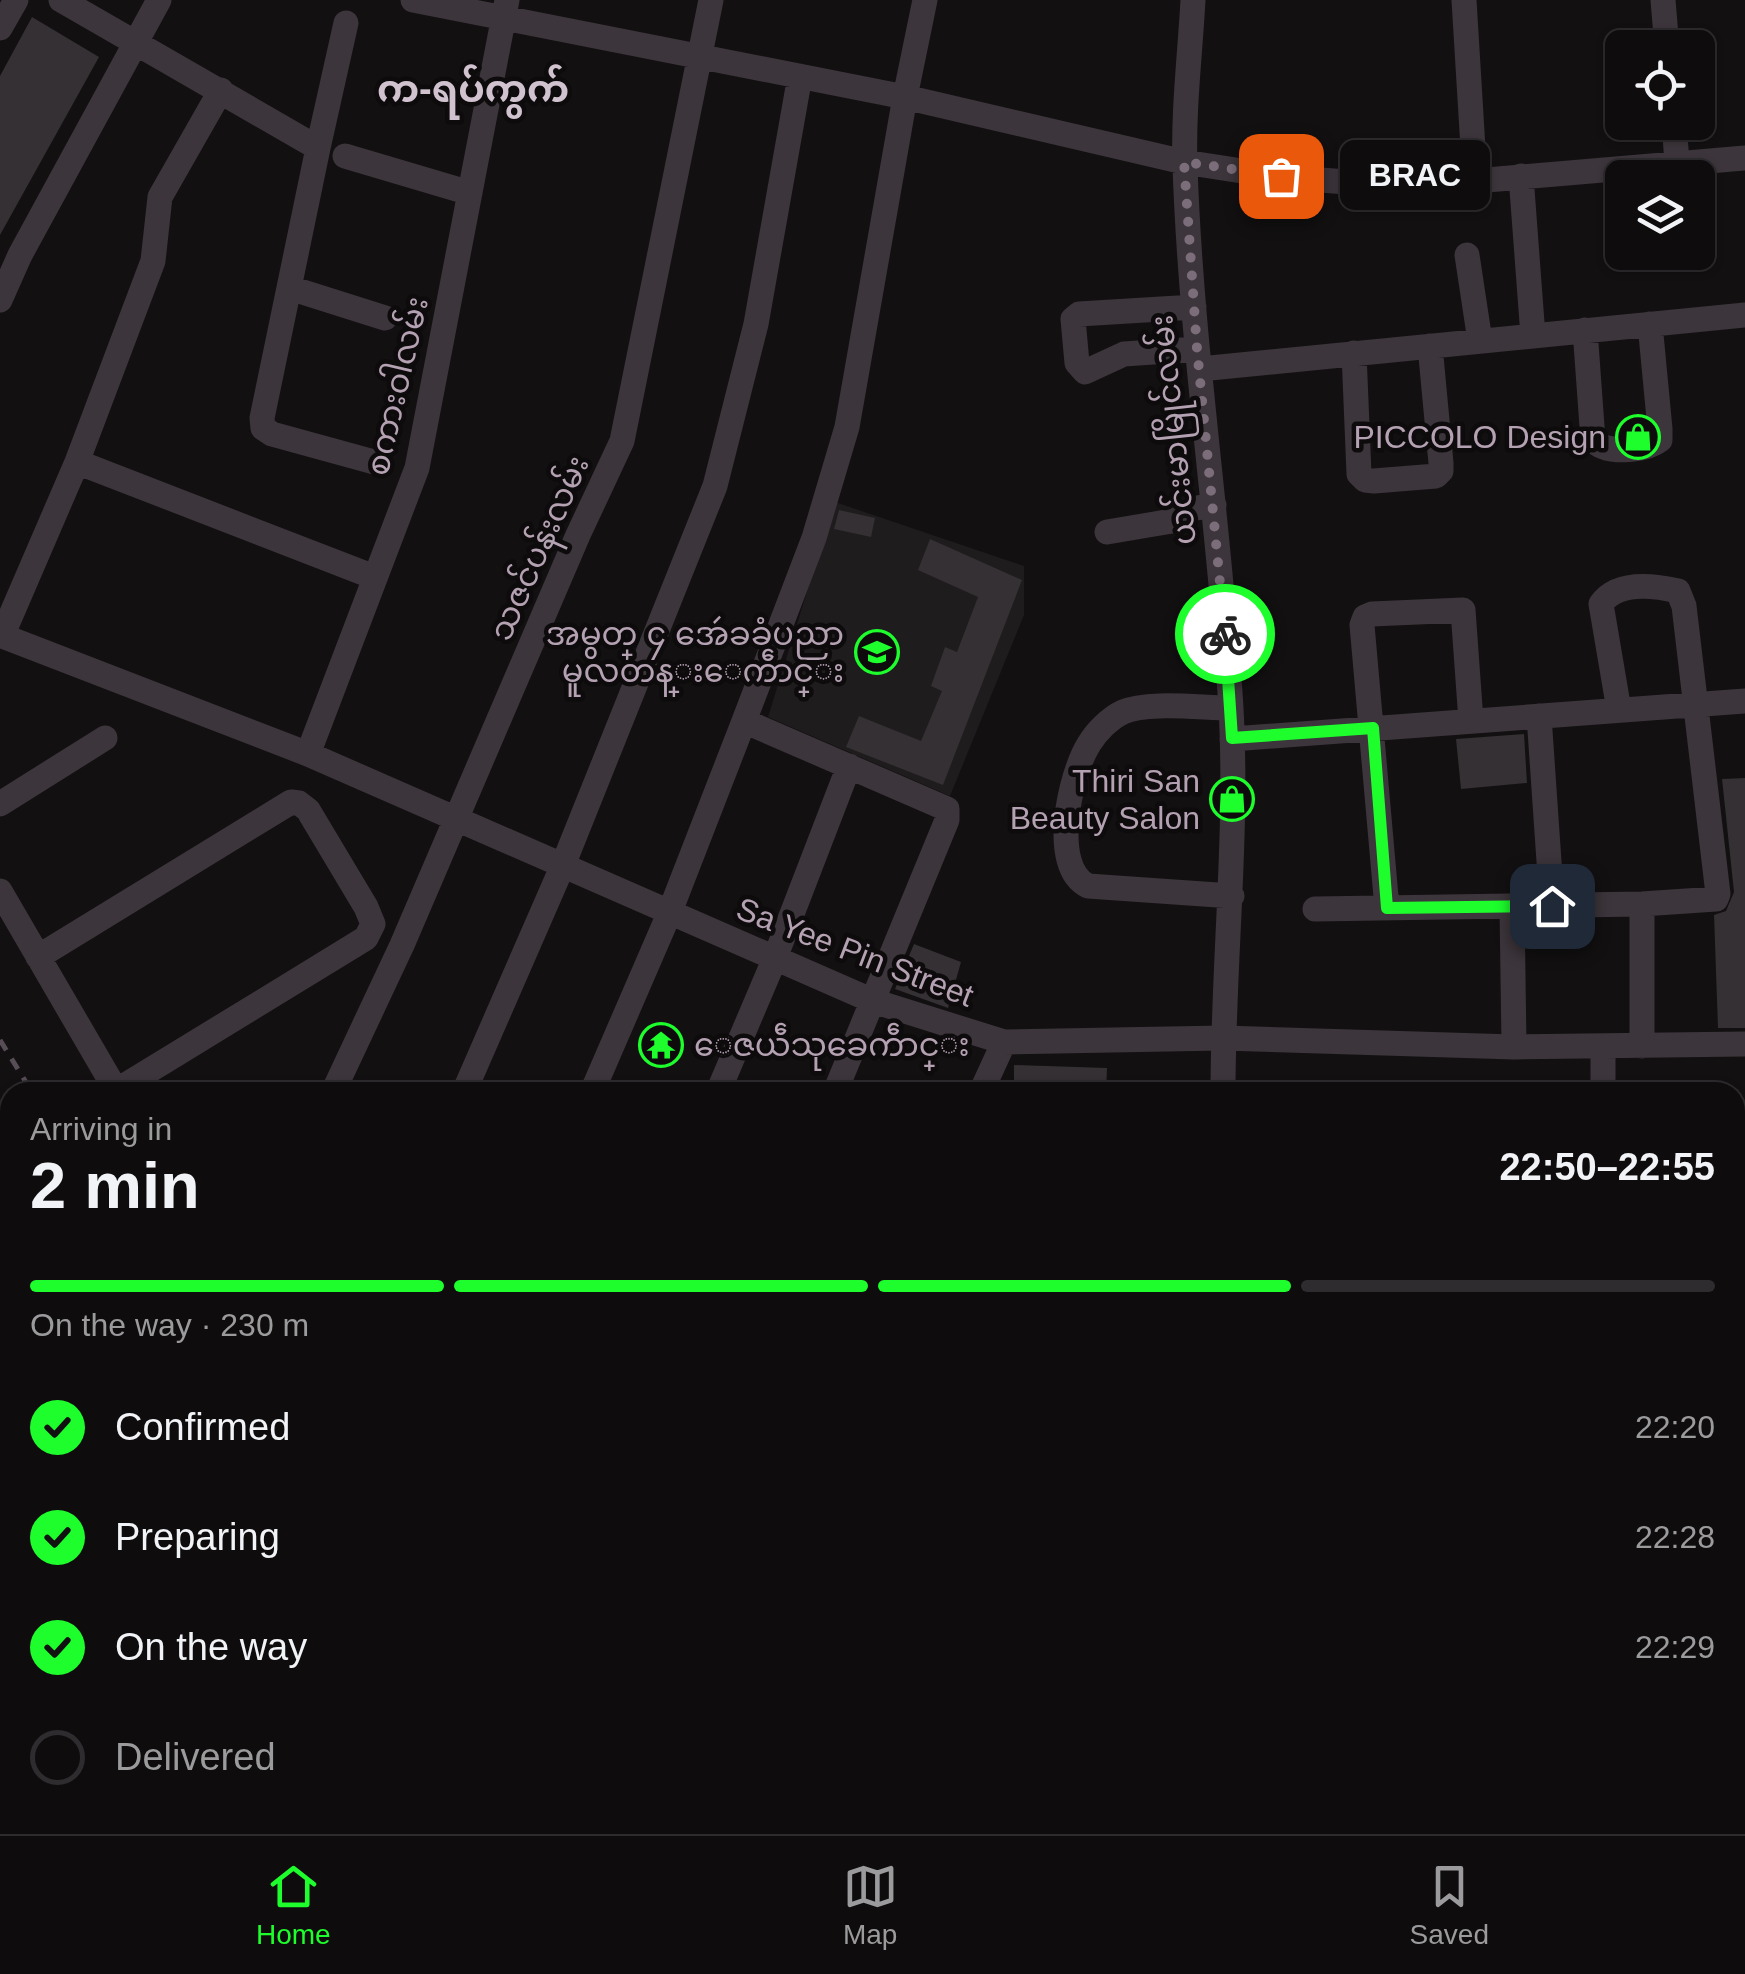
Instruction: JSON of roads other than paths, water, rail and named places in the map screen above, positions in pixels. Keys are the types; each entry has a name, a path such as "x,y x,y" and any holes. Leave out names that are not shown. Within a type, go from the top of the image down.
{"street":[{"path":"0,28 16,0"},
{"path":"60,0 318,148"},
{"path":"0,300 20,254 159,0"},
{"path":"413,0 506,10 1184,162 1281,176 1373,184 1475,181 1605,169"},
{"name":"သဇင်ပန်းလမ်း","path":"337,1082 402,946 622,441 711,0"},
{"path":"596,1082 669,914 814,538 848,427 905,97 926,0"},
{"name":"ယင်းမာမြိုင်လမ်း","path":"1193,0 1184,162 1232,738 1232,896 1223,1082"},
{"path":"1464,0 1475,181"},
{"path":"1663,0 1666,30"},
{"name":"စကားဝါလမ်း","path":"308,754 417,468 506,10"},
{"path":"346,23 263,428 272,434 374,462"},
{"path":"468,1082 563,865 714,486 756,324 800,76"},
{"path":"1,636 76,462 152,261 160,197 221,90"},
{"path":"345,156 470,193"},
{"path":"1715,160 1745,158"},
{"path":"1522,176 1533,336"},
{"path":"1467,255 1480,341"},
{"path":"290,288 385,318"},
{"path":"1194,307 1079,314 1072,319 1076,363 1085,372 1124,354 1198,359 1354,353 1745,314"},
{"path":"1585,330 1592,440 1599,447 1610,449 1652,446 1660,440 1660,429 1650,324"},
{"path":"1354,353 1360,474 1365,480 1436,476 1442,463 1430,346"},
{"path":"76,462 374,578"},
{"path":"1106,532 1172,521 1192,509 1214,505"},
{"path":"1315,910 1716,899 1684,606 1678,591 1619,588 1601,604 1619,710"},
{"path":"1387,908 1362,625 1365,617 1463,610 1471,721"},
{"name":"Sa Yee Pin Street","path":"1,636 308,754 873,1001 1004,1042 1223,1038 1514,1047 1745,1044"},
{"path":"1232,738 1745,701"},
{"path":"1230,708 1136,708 1105,725 1088,744 1074,786 1065,840 1068,863 1080,882 1088,886 1232,896"},
{"path":"1539,716 1552,906"},
{"path":"744,720 948,809 947,820 839,1082"},
{"path":"0,804 105,738"},
{"path":"722,1082 849,766"},
{"path":"38,957 291,802 300,802 308,810 366,907 373,924 366,938 132,1082"},
{"path":"0,891 110,1082"},
{"path":"1642,904 1642,1046"},
{"path":"1512,906 1514,1047"},
{"path":"986,1082 1004,1042"},
{"path":"1602,1046 1604,1082"}],"railway":[{"path":"0,1040 26,1082"}],"place":[{"name":"BRAC","path":"1281,176"},
{"name":"PICCOLO Design","path":"1638,437"},
{"name":"အမွတ္ ၄ အေဴခခံပညာ မူလတန္းေကဵာင္း","path":"877,652"},
{"name":"Thiri San Beauty Salon","path":"1232,799"},
{"name":"ေဇယဵသုခေကဵာင္း","path":"661,1045"}],"district":[{"name":"က-ရပ်ကွက်","path":"473,89"}]}
